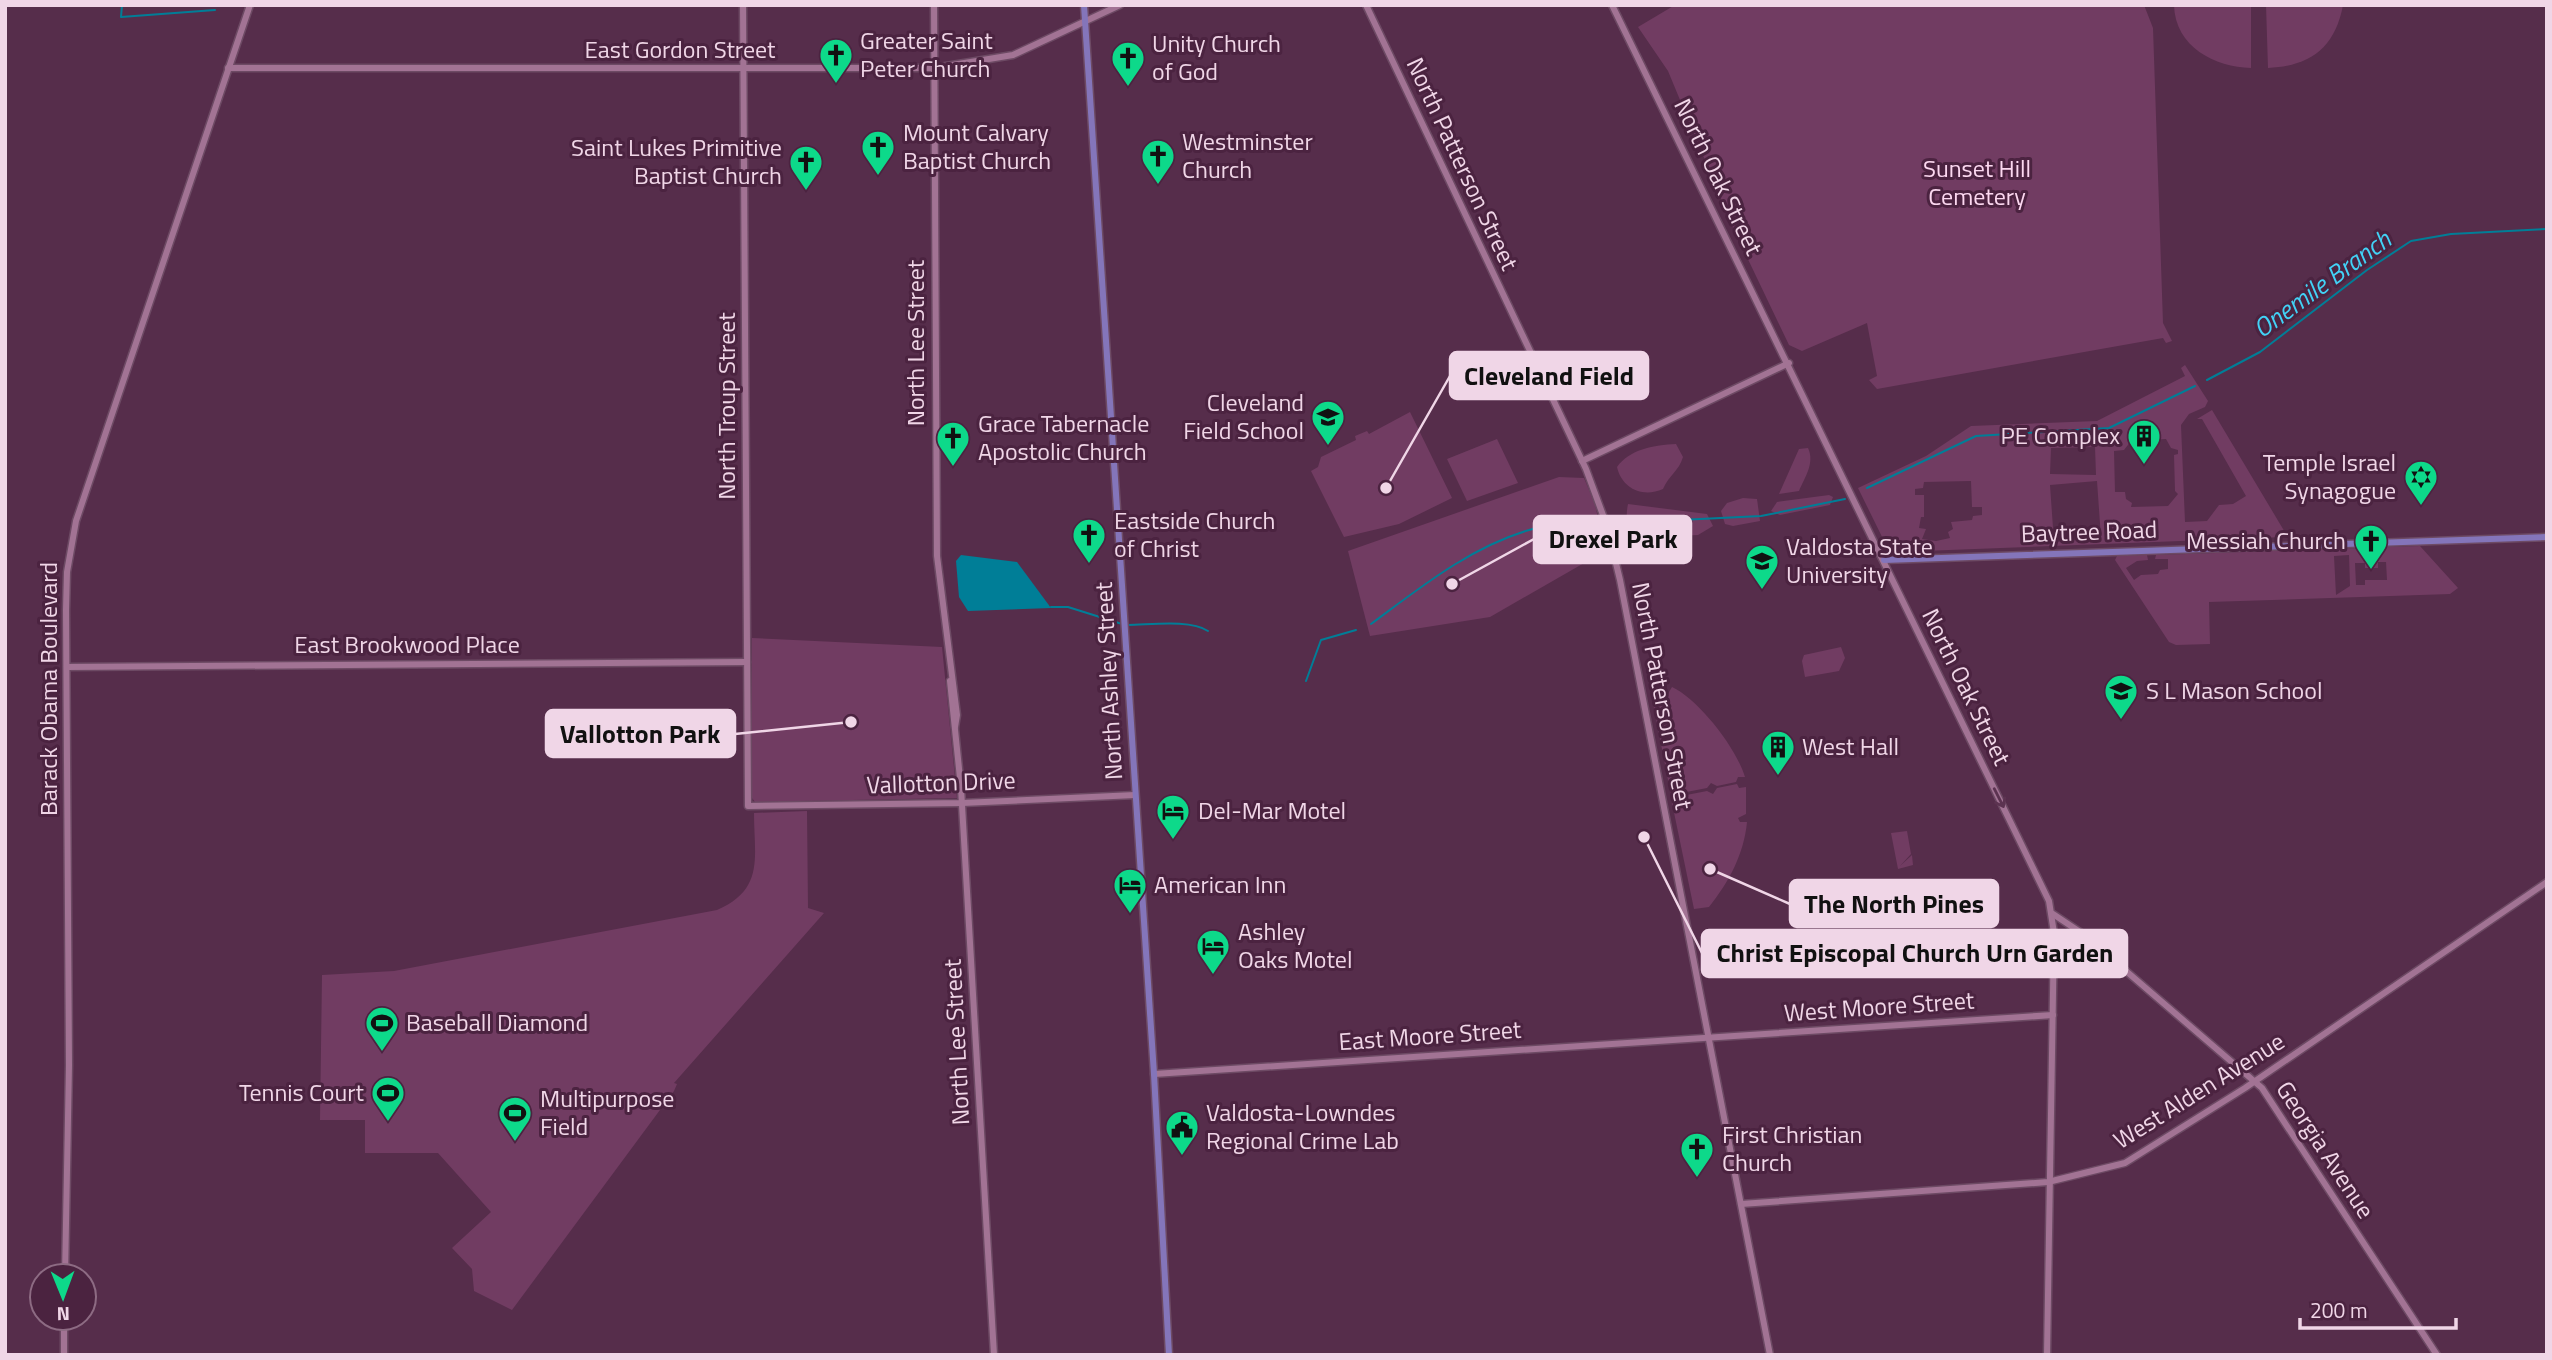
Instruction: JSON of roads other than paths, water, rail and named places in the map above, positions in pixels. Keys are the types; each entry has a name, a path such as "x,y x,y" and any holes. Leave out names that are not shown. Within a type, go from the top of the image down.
{"main road":[{"name":"North Ashley Street","path":"1084,5 1154,1074 1169,1355"},
{"name":"Baytree Road","path":"1884,560 2547,537"}],"street":[{"name":"Barack Obama Boulevard","path":"65,1262 69,1065 67,572 76,521 250,5"},
{"name":"North Troup Street","path":"743,5 746,69 748,806"},
{"name":"North Lee Street","path":"934,5 937,558 950,679 956,708 955,727 962,803 994,1355"},
{"name":"East Gordon Street","path":"229,68 934,68 1013,55 1120,5"},
{"name":"North Patterson Street","path":"1366,5 1582,461 1611,540 1770,1355"},
{"name":"North Oak Street","path":"1612,5 1789,363 1953,707 2019,837 2053,914 2047,1355"},
{"path":"1582,461 1789,363"},
{"name":"East Brookwood Place","path":"67,667 747,662"},
{"name":"Vallotton Drive","path":"748,806 962,803 1135,795"},
{"name":"West Alden Avenue","path":"1741,1204 2048,1182 2109,1169 2134,1159 2254,1081 2547,882"},
{"name":"Georgia Avenue","path":"2053,914 2094,942 2254,1081 2437,1355"},
{"name":"West Moore Street","path":"1709,1038 2053,1015"},
{"name":"East Moore Street","path":"1154,1074 1709,1038"},
{"path":"64,1332 64,1355"}],"water":[{"path":"961,555 1017,562 1051,608 968,611 959,597 956,561"}],"waterway":[{"path":"122,5 121,17 215,10"},
{"name":"Onemile Branch","path":"2207,380 2260,352 2367,270 2411,241 2451,234 2547,229"},
{"name":"Onemile Branch","path":"1867,488 1976,436 2109,428 2195,386"},
{"name":"Onemile Branch","path":"1618,523 1761,516 1845,499"},
{"name":"Onemile Branch","path":"1371,624 1446,570 1486,547 1536,528 1589,524"},
{"path":"1051,607 1068,607 1122,624"},
{"path":"1128,625 1180,624 1208,631"},
{"name":"Onemile Branch","path":"1306,681 1321,640 1356,630"}],"place":[{"name":"Greater Saint Peter Church","path":"836,85"},
{"name":"Unity Church of God","path":"1128,88"},
{"name":"Mount Calvary Baptist Church","path":"878,177"},
{"name":"Westminster Church","path":"1158,186"},
{"name":"Saint Lukes Primitive Baptist Church","path":"806,192"},
{"name":"Cleveland Field School","path":"1328,447"},
{"name":"PE Complex","path":"2144,466"},
{"name":"Grace Tabernacle Apostolic Church","path":"953,468"},
{"name":"Cleveland Field","path":"1386,488"},
{"name":"Temple Israel Synagogue","path":"2421,507"},
{"name":"Eastside Church of Christ","path":"1089,565"},
{"name":"Messiah Church","path":"2371,571"},
{"name":"Drexel Park","path":"1452,584"},
{"name":"Valdosta State University","path":"1762,591"},
{"name":"S L Mason School","path":"2121,721"},
{"name":"Vallotton Park","path":"851,722"},
{"name":"West Hall","path":"1778,777"},
{"name":"Christ Episcopal Church Urn Garden","path":"1644,837"},
{"name":"Del-Mar Motel","path":"1173,841"},
{"name":"The North Pines","path":"1710,869"},
{"name":"American Inn","path":"1130,915"},
{"name":"Ashley Oaks Motel","path":"1213,976"},
{"name":"Baseball Diamond","path":"382,1053"},
{"name":"Tennis Court","path":"388,1123"},
{"name":"Multipurpose Field","path":"515,1143"},
{"name":"Valdosta-Lowndes Regional Crime Lab","path":"1182,1157"},
{"name":"First Christian Church","path":"1697,1179"}],"park label":[{"name":"Sunset Hill Cemetery","path":"1977,183"}]}
